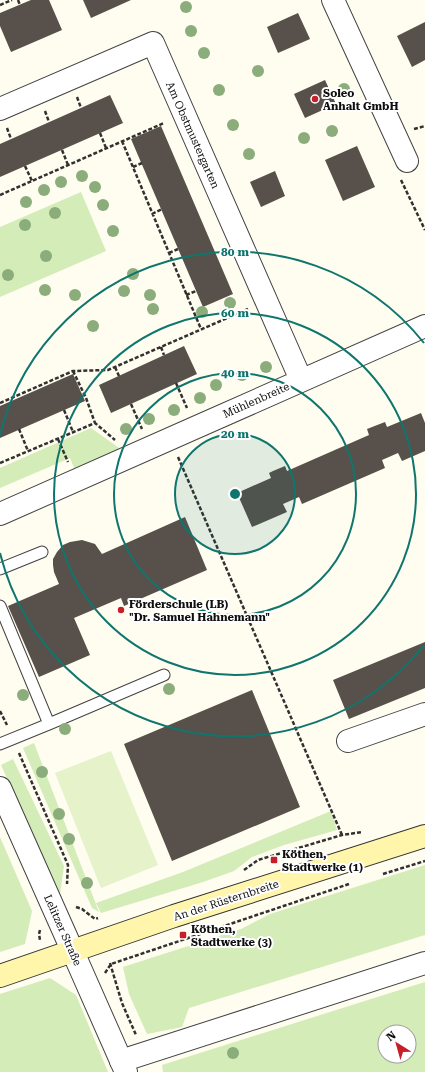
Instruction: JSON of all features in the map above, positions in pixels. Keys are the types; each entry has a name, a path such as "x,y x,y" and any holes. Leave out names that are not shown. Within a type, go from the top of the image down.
{"main road":[{"name":"An der Rüsternbreite","path":"0,976 174,916 425,836"}],"street":[{"path":"333,0 403,169"},
{"name":"Am Obstmustergarten","path":"2,116 153,43 301,380"},
{"name":"Mühlenbreite","path":"0,514 425,326"},
{"path":"348,741 425,714"},
{"name":"Lelitzer Straße","path":"2,795 124,1067"},
{"path":"124,1067 144,1054 425,963"}],"lane":[{"path":"0,569 42,552"},
{"path":"0,606 49,724"},
{"path":"0,744 164,675"}],"path":[{"path":"0,5 12,0"},
{"path":"18,0 20,5"},
{"path":"75,93 81,108"},
{"path":"43,107 49,122"},
{"path":"2,116 12,139"},
{"path":"0,195 168,121"},
{"path":"100,133 106,148"},
{"path":"122,141 201,329"},
{"path":"62,150 68,165"},
{"path":"133,167 142,163"},
{"path":"25,166 32,180"},
{"path":"403,169 425,230"},
{"path":"152,214 162,209"},
{"path":"169,253 178,249"},
{"path":"186,295 196,291"},
{"path":"0,403 6,402 73,371 108,370 266,302"},
{"path":"161,347 164,356"},
{"path":"115,367 119,376"},
{"path":"73,371 86,398 95,423 116,441"},
{"path":"176,383 188,410"},
{"path":"131,404 145,436"},
{"path":"64,410 73,432"},
{"path":"0,463 95,423"},
{"path":"19,430 28,451"},
{"path":"178,455 342,835"},
{"path":"0,711 68,865 67,891"},
{"path":"376,876 425,861"},
{"path":"88,986 100,982 111,964 354,883"},
{"path":"95,919 111,964 122,1003 144,1054"}],"green space":[{"path":"81,192 106,251 0,297 0,227"},
{"path":"91,428 122,450 75,470 70,458 0,488 0,468"},
{"path":"34,743 99,912 92,908 23,748"},
{"path":"111,751 158,865 101,888 55,773"},
{"path":"13,759 64,866 60,894 1,765"},
{"path":"331,811 337,830 284,845 252,857 234,871 101,913 96,903 183,872"},
{"path":"0,837 32,911 25,944 0,952"},
{"path":"425,865 425,935 189,1008 182,1027 147,1034 129,994 123,967 241,929 270,914"},
{"path":"50,978 76,995 108,1072 0,1072 0,994"},
{"path":"425,982 425,1072 163,1072 162,1065"}],"building":[{"path":"31,0 49,0 62,30 11,52 0,26 0,13"},
{"path":"83,0 131,0 91,18"},
{"path":"298,13 310,39 278,53 267,27"},
{"path":"425,22 425,60 412,67 397,36"},
{"name":"Soleo Anhalt GmbH","path":"325,80 336,104 305,118 294,94"},
{"path":"110,95 123,123 0,177 0,144"},
{"path":"161,126 233,294 203,307 131,139"},
{"path":"357,146 375,187 343,201 325,160"},
{"path":"275,171 285,196 261,207 250,182"},
{"path":"184,346 197,374 111,413 99,385"},
{"path":"73,374 85,401 0,438 0,406"},
{"path":"421,413 425,423 425,451 402,461 398,453 382,460 385,468 302,504 299,497 283,504 287,512 252,527 237,493 271,478 269,473 273,471 285,466 287,471 369,435 367,429 385,422 387,427"},
{"path":"185,517 207,570 124,606 121,598 74,618 90,655 39,677 8,606 59,584 54,572 53,559 63,545 82,540 95,544 102,554"},
{"path":"425,642 425,688 349,719 333,680"},
{"path":"252,690 300,807 172,861 124,744"}],"place":[{"name":"Soleo Anhalt GmbH","path":"315,99"},
{"name":"Förderschule (LB) \"Dr. Samuel Hahnemann\"","path":"121,610"},
{"name":"Köthen, Stadtwerke (1)","path":"274,860"},
{"name":"Köthen, Stadtwerke (3)","path":"183,935"}]}
